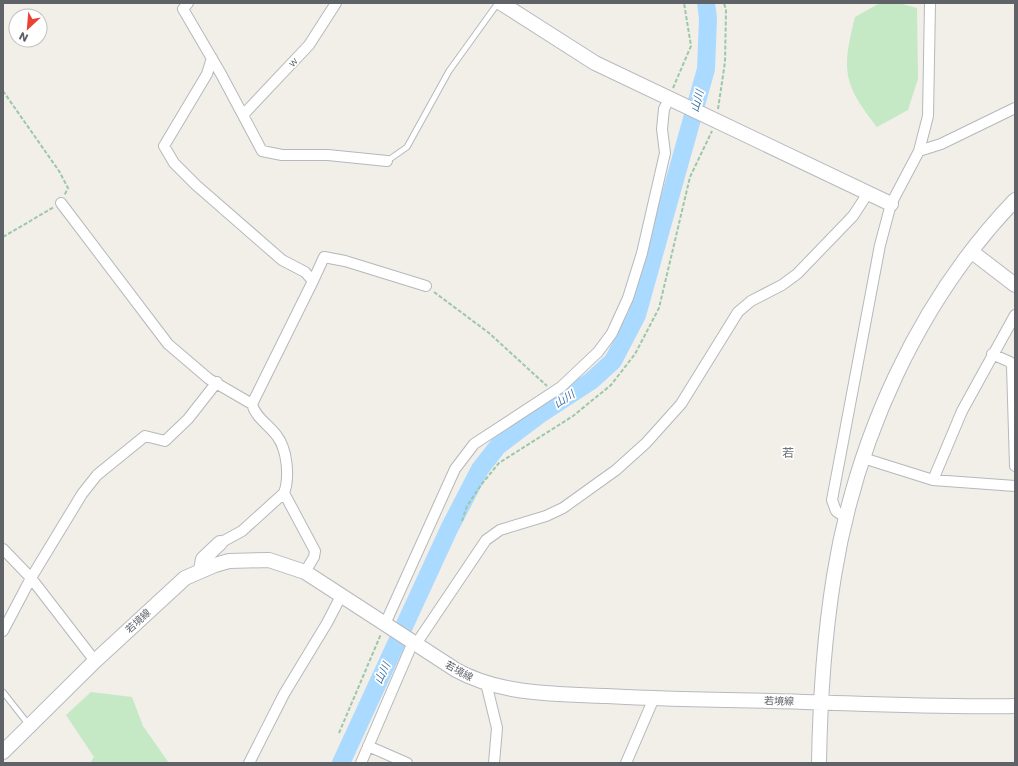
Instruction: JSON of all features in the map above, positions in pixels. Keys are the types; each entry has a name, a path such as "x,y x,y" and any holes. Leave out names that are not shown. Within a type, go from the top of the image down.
{"street":[{"name":"w","path":"243,115 309,45 336,3"},
{"path":"500,3 595,63 891,204"},
{"path":"846,518 836,511 832,500 880,245 891,204 919,151 928,116 930,3"},
{"path":"183,5 262,151 282,155 328,155 387,161"},
{"path":"212,58 207,74 164,146 174,163 196,185 282,260 305,272 313,281"},
{"path":"388,626 454,469 474,444 554,392 598,352 612,333 628,298 642,253 664,153 662,129 664,110 669,99"},
{"path":"919,151 941,144 1015,108"},
{"path":"361,763 412,641 486,540 500,530 546,516 563,508 616,470 646,443 681,404 738,312 751,301 782,285 797,274 853,216 868,193"},
{"path":"819,763 821,702 834,576 846,518 863,458 889,391 909,350 943,290 996,220 1015,200"},
{"path":"61,203 168,344 190,364 252,404 258,416 277,436 283,446 287,476 284,493 242,531 220,543 203,559 201,570"},
{"path":"972,252 1015,285"},
{"path":"252,404 324,257 346,261 426,286"},
{"path":"934,480 962,410 1015,315"},
{"path":"992,354 1010,362 1012,366 1015,466"},
{"path":"3,631 31,578 82,494 97,475 145,436 165,440 188,419 217,382"},
{"path":"863,458 934,480 1015,486"},
{"path":"284,493 315,551 314,557 305,572"},
{"path":"3,549 31,578 95,661"},
{"name":"若境線","path":"3,752 95,661 181,582 201,570 229,561 262,560 283,564 305,572 456,670 468,677 486,683 544,693 654,698 821,702 910,706 1015,706"},
{"path":"249,763 284,694 342,596"},
{"path":"486,683 497,728 494,763"},
{"path":"626,763 654,698"},
{"path":"368,746 407,763"}],"lane":[{"path":"387,161 407,147 449,71 500,3"},
{"path":"3,692 29,726"}],"path":[{"path":"669,99 678,74 691,46 684,3"},
{"path":"716,120 725,62 726,10 724,3"},
{"path":"3,91 59,171 68,188 61,203 3,237"},
{"path":"426,286 489,333 554,392"},
{"path":"339,733 388,626"}],"green space":[{"path":"880,3 899,3 917,8 918,79 908,110 877,127 865,112 851,87 847,63 848,50 855,17"},
{"path":"91,692 132,697 143,726 169,763 90,763 94,757 66,715"}],"waterway":[{"name":"山川","path":"341,763 449,529 480,469 498,446 539,415 591,381 613,361 637,315 706,69 708,18 706,3"}],"district":[{"name":"若","path":"788,452"}]}
